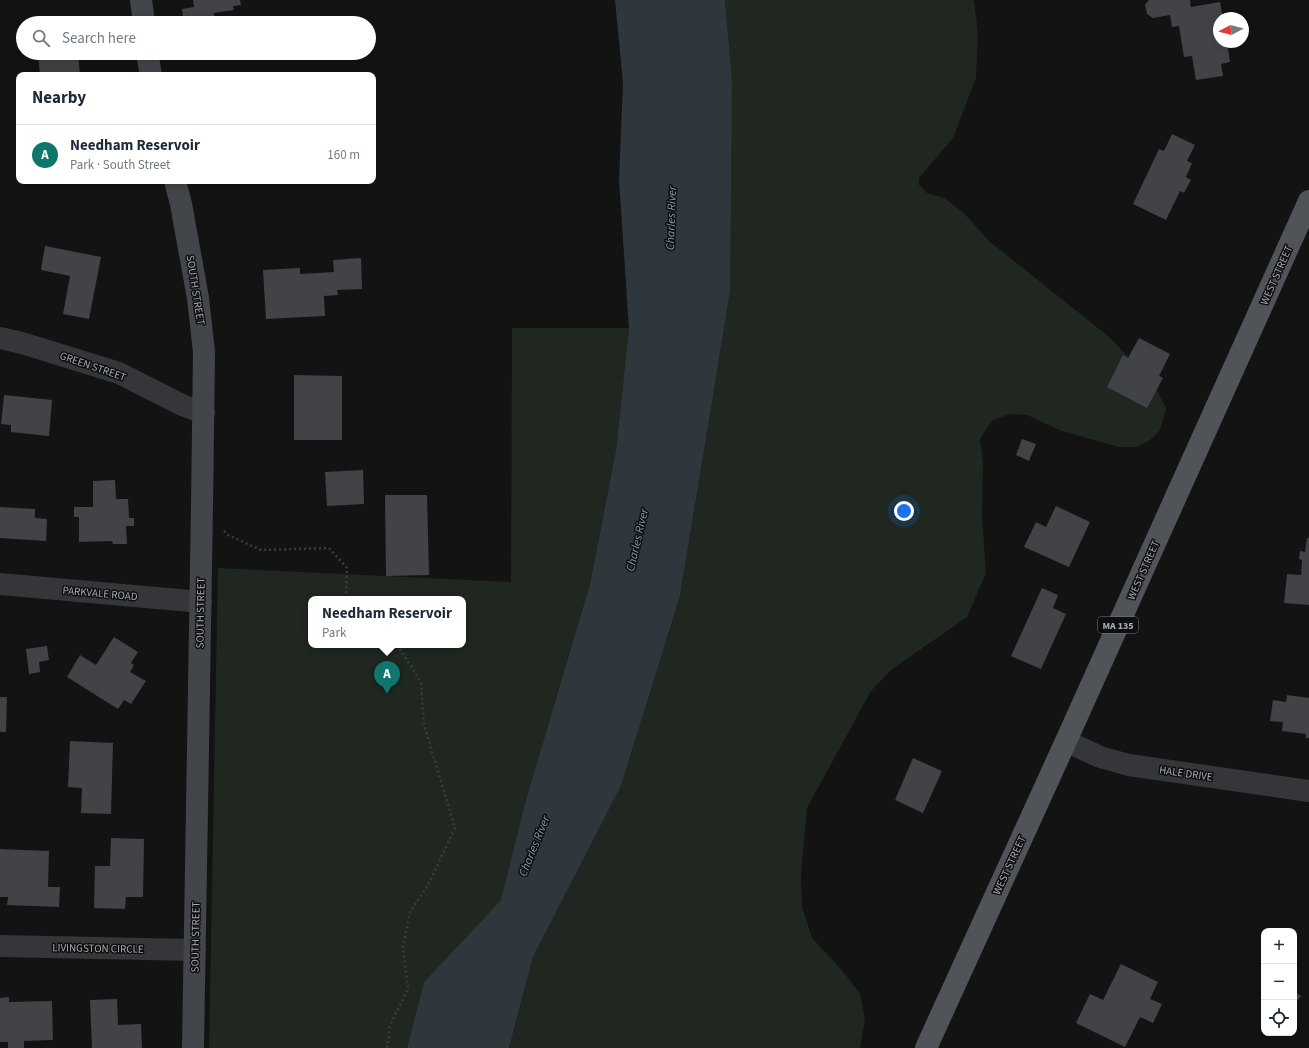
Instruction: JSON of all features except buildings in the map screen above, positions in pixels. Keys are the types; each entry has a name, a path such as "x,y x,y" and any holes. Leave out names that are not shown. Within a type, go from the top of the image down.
{"main road":[{"name":"WEST STREET","path":"926,1048 1309,201"}],"street":[{"path":"141,0 143,16"},
{"path":"148,60 150,72"},
{"name":"SOUTH STREET","path":"176,184 181,204 202,323 204,352 193,1048"},
{"name":"GREEN STREET","path":"0,338 22,343 119,373 182,405 204,413"},
{"name":"PARKVALE ROAD","path":"0,584 201,602"},
{"name":"HALE DRIVE","path":"1066,741 1100,756 1129,765 1309,791"},
{"name":"LIVINGSTON CIRCLE","path":"0,946 195,950"}],"path":[{"path":"202,508 228,535 262,550 329,548 347,568 346,596"},
{"path":"387,1048 390,1025 408,989 403,947 410,912 428,886 455,828 424,725 421,682 399,648"}],"shaded area":[{"path":"725,0 974,0 978,34 976,78 953,138 919,178 919,185 927,193 944,198 964,213 989,241 1108,336 1152,381 1166,408 1160,430 1150,440 1137,447 1119,447 1062,431 1027,415 1009,414 992,421 980,439 983,463 982,517 986,573 967,617 891,670 871,691 807,808 801,875 802,907 812,938 839,967 860,993 865,1019 860,1048 509,1048 533,957 621,786 680,596 698,486 732,80"},
{"path":"512,328 629,328 616,450 590,584 525,803 501,900 424,982 407,1048 209,1048 218,568 511,582"}],"water":[{"name":"Charles River","path":"615,0 725,0 732,80 730,291 680,596 621,786 533,957 509,1048 407,1048 424,982 501,900 525,803 590,584 616,450 629,328 619,180 623,83"}],"place":[{"name":"Needham Reservoir","path":"387,694"}]}
